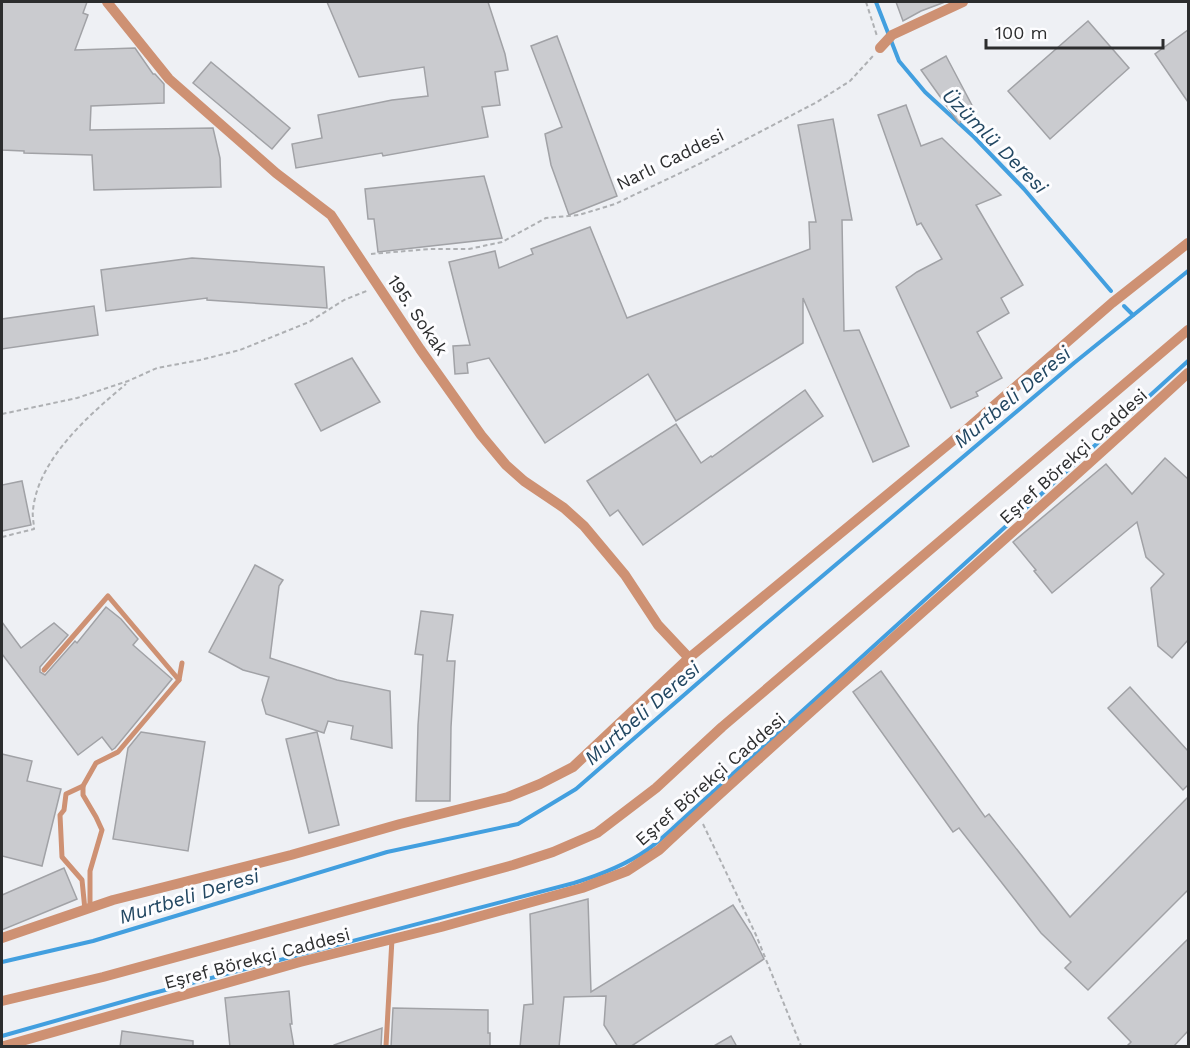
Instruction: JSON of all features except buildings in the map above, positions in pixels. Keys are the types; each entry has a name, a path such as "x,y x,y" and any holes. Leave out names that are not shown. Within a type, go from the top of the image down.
{"street":[{"name":"195. Sokak","path":"107,2 170,79 276,173 331,215 474,426 506,465 524,481 564,508 584,526 625,575 658,626 689,657"},
{"path":"886,42 963,2"},
{"path":"2,938 113,900 508,797 573,767 689,657 967,429 1112,303 1188,243"},
{"path":"2,1001 103,977 513,865 554,852 597,833 656,788 722,727 1188,330"},
{"name":"Eşref Börekçi Caddesi","path":"4,1047 277,968 582,888 627,871 659,850 865,663 1082,472 1188,373"}],"lane":[{"path":"44,670 108,596 179,680"},
{"path":"87,909 90,871 102,830 82,795 82,786 96,762 118,753 179,680 182,663"},
{"path":"82,786 66,794 64,810 60,815 62,856 82,880 87,909"},
{"path":"386,1047 392,939"}],"path":[{"path":"867,2 886,42"},
{"name":"Narlı Caddesi","path":"357,255 430,249 469,249 502,242 546,218 579,215 615,204 697,165 817,102 850,81 886,42"},
{"path":"2,414 76,398 129,381 157,368 240,350 309,322 344,300 378,286"},
{"path":"2,537 34,529 33,510 41,480 65,441 129,381"},
{"path":"698,813 756,935 801,1047"}],"waterway":[{"name":"Üzümlü Deresi","path":"876,2 899,61 925,92 974,137 1024,189 1111,291"},
{"name":"Murtbeli Deresi","path":"2,962 93,941 387,852 518,824 576,789 761,628 1074,363 1188,271"},
{"name":"Üzümlü Deresi","path":"1124,306 1133,315"},
{"path":"2,1036 150,994 574,883 630,861 665,836 1188,361"}]}
